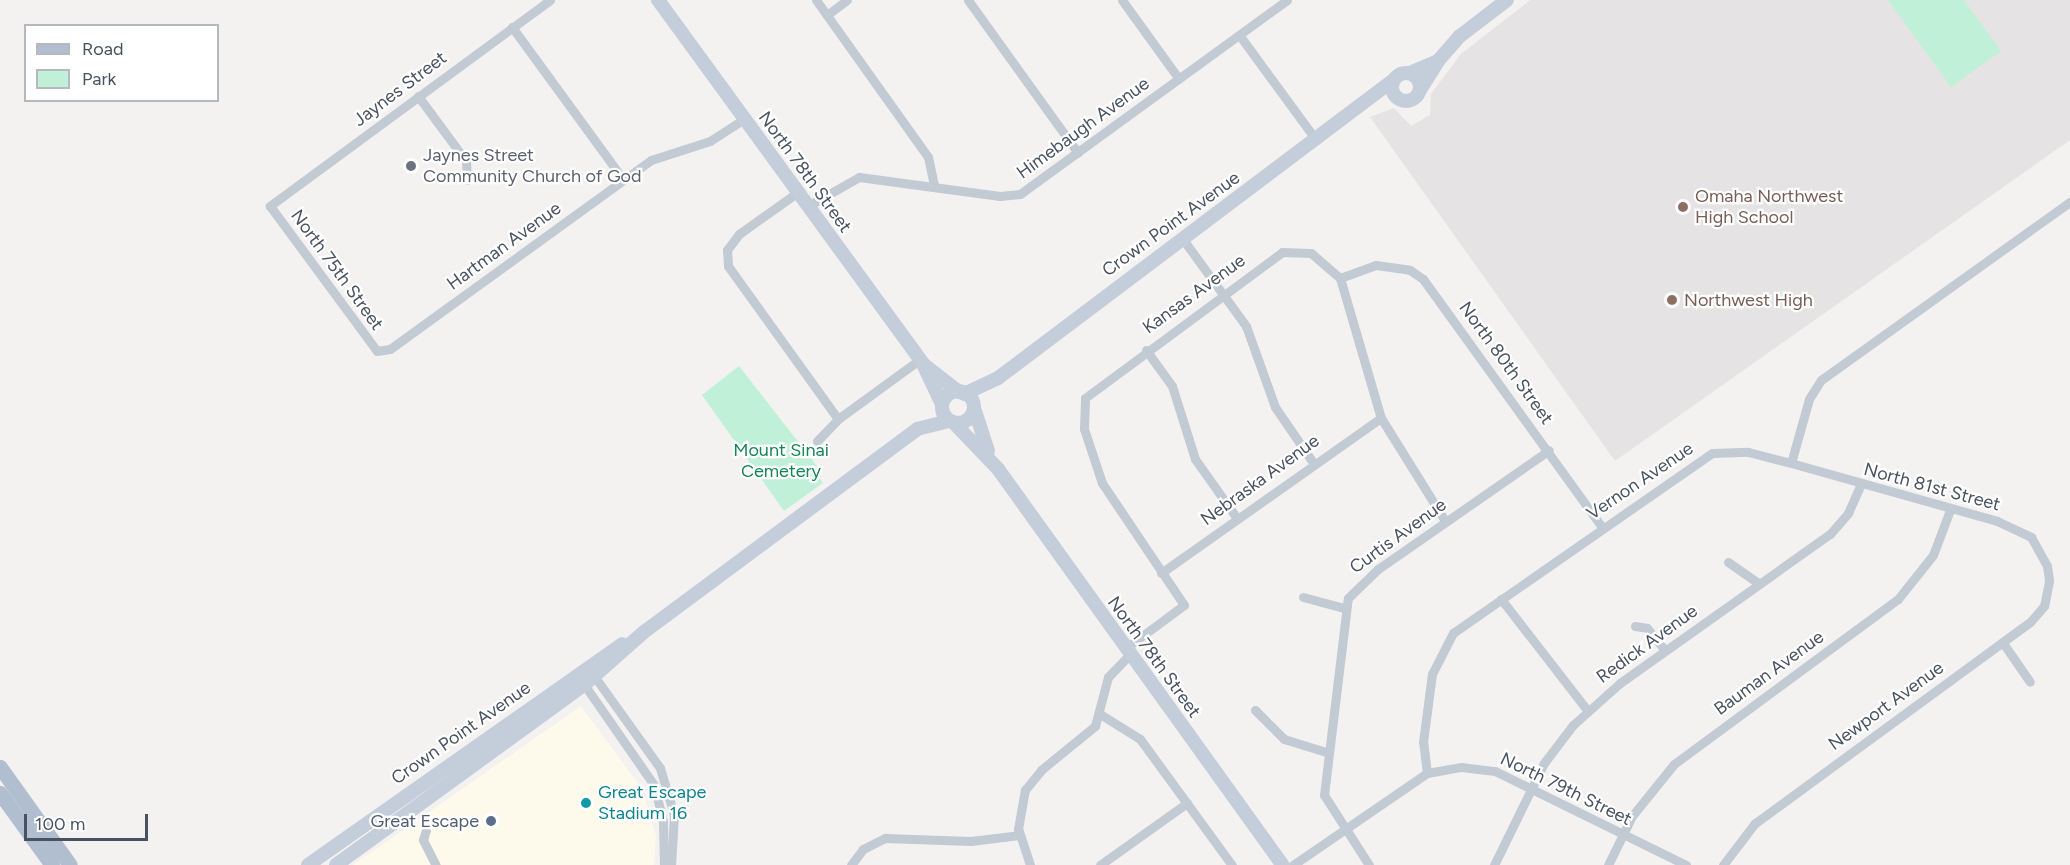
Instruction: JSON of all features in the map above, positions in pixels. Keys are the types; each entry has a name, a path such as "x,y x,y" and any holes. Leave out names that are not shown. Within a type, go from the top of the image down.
{"main road":[{"name":"North 78th Street","path":"658,0 921,362"},
{"path":"1438,62 1410,73 1420,90 1438,62 1460,36 1507,0"},
{"name":"Crown Point Avenue","path":"336,865 585,675 917,429 941,402 998,378 1182,238 1368,102 1394,80 1410,73"},
{"path":"1394,80 1397,97"},
{"name":"Crown Point Avenue","path":"1368,102 1397,97 1410,100 1420,90"},
{"path":"921,362 961,393 976,409 979,434 998,469"},
{"path":"921,362 951,421 998,469"},
{"name":"Crown Point Avenue","path":"917,429 951,421 976,409 998,378"},
{"name":"North 78th Street","path":"998,469 1283,865"},
{"name":"Crown Point Avenue","path":"308,865 585,675"},
{"path":"0,767 70,865"},
{"path":"0,794 52,865"}],"street":[{"name":"Jaynes Street","path":"270,206 550,0"},
{"path":"816,0 928,157 934,186"},
{"path":"827,15 847,0"},
{"path":"968,0 1078,153"},
{"path":"1122,0 1179,79"},
{"name":"Himebaugh Avenue","path":"808,206 859,177 1011,196 1033,187 1240,36 1280,2"},
{"path":"512,27 623,179"},
{"path":"1240,36 1316,140"},
{"path":"418,96 466,161 467,180"},
{"name":"Hartman Avenue","path":"379,353 623,179 665,152 710,141 744,119"},
{"path":"798,192 739,234 728,250 728,266 838,419"},
{"path":"1791,463 1809,399 1821,380 2070,202"},
{"name":"North 75th Street","path":"270,206 379,353"},
{"path":"1182,238 1256,344 1279,414 1312,461"},
{"name":"Kansas Avenue","path":"1161,573 1116,511 1084,429 1083,406 1093,389 1282,252 1298,250 1328,264 1340,278"},
{"name":"North 80th Street","path":"1340,278 1356,270 1395,266 1423,279 1549,450 1602,527"},
{"path":"1340,278 1381,418 1446,521"},
{"path":"1146,350 1172,387 1195,459 1236,517"},
{"path":"817,441 838,419 921,362"},
{"name":"Nebraska Avenue","path":"1161,573 1312,461 1381,418"},
{"name":"Curtis Avenue","path":"1342,829 1325,800 1326,752 1344,608 1359,583 1549,450"},
{"name":"Vernon Avenue","path":"1427,773 1424,736 1438,654 1453,633 1602,527 1713,453 1748,452 1791,463"},
{"name":"North 81st Street","path":"1791,463 1860,486 2019,528 2033,540 2048,566"},
{"name":"Redick Avenue","path":"1494,865 1532,789 1558,744 1588,711 1665,650 1830,534 1848,513 1860,486"},
{"name":"Bauman Avenue","path":"1608,865 1623,834 1674,764 1898,599 1934,552 1950,510"},
{"path":"1728,562 1759,584"},
{"name":"Newport Avenue","path":"1723,865 1755,822 2003,643 2043,606 2048,566"},
{"path":"1030,865 1019,836 1020,804 1030,783 1091,731 1100,714 1108,676 1128,651 1184,605 1161,573"},
{"path":"1303,597 1344,608"},
{"path":"1501,599 1588,711"},
{"path":"1635,626 1647,628 1665,650"},
{"path":"2003,643 2030,682"},
{"path":"585,675 655,759 669,790 671,865"},
{"path":"585,675 657,793 664,865"},
{"path":"1254,710 1284,739 1326,752"},
{"path":"1100,714 1140,739 1232,865"},
{"name":"North 79th Street","path":"1427,773 1476,768 1532,789 1686,865"},
{"path":"1293,865 1342,829 1427,773"},
{"path":"657,793 669,790"},
{"path":"1100,865 1187,803"},
{"path":"1342,829 1369,865"},
{"path":"426,830 423,840 436,865"},
{"path":"851,865 863,849 885,837 971,842 1019,836"}],"shaded area":[{"name":"Northwest High","path":"1530,0 2070,0 2070,140 1615,461 1370,117 1394,108 1411,126 1430,115 1431,94 1461,54"},
{"path":"581,706 642,789 656,836 654,865 353,865"}],"green space":[{"path":"1888,0 1964,0 2001,51 1951,87"},
{"name":"Mount Sinai Cemetery","path":"739,366 817,466 813,469 823,483 784,511 702,395"}],"place":[{"name":"Jaynes Street Community Church of God","path":"411,166"},
{"name":"Omaha Northwest High School","path":"1683,207"},
{"name":"Northwest High","path":"1672,300"},
{"name":"Great Escape Stadium 16","path":"586,803"},
{"name":"Great Escape","path":"491,821"}]}
